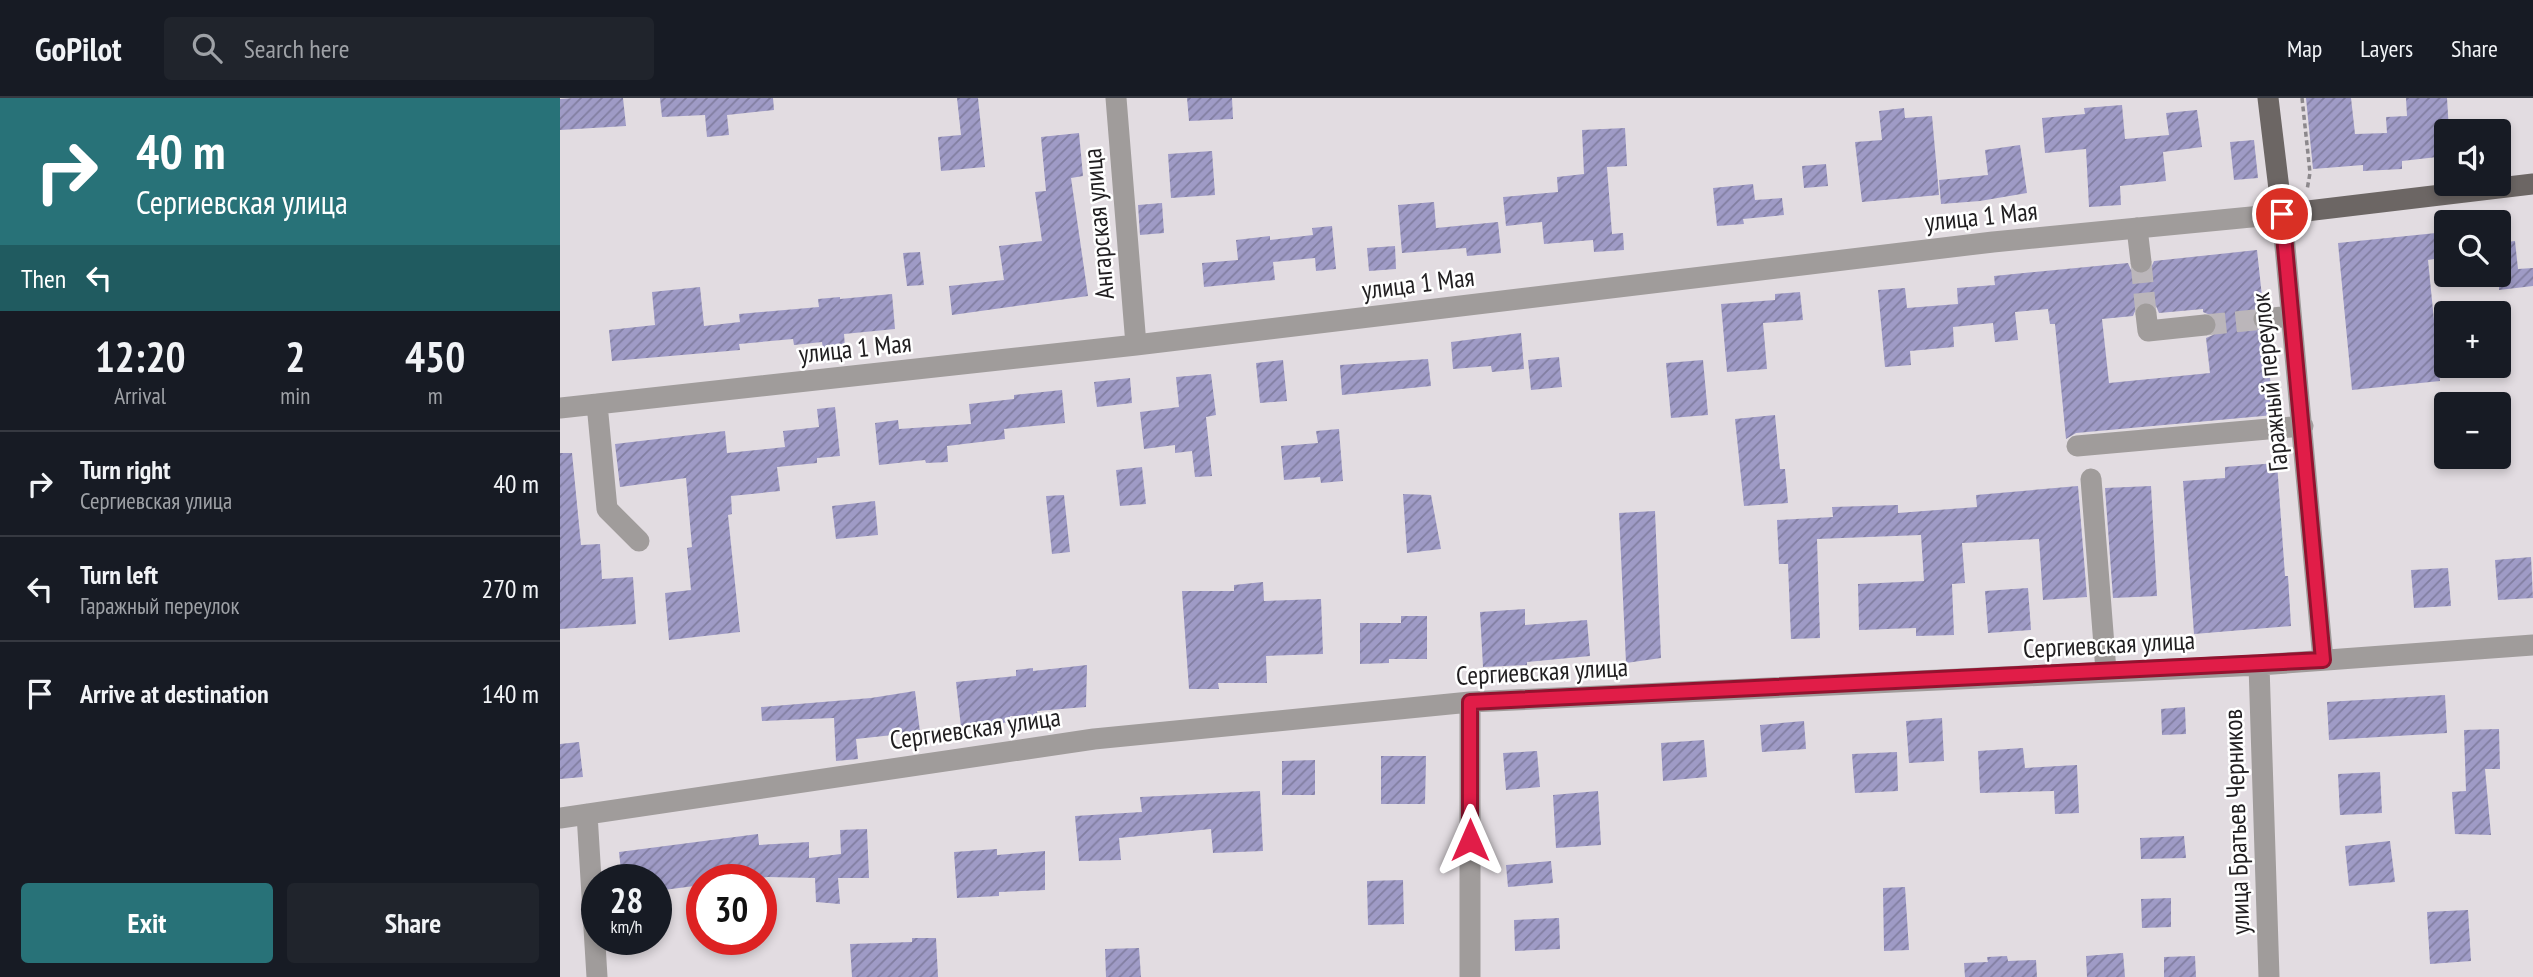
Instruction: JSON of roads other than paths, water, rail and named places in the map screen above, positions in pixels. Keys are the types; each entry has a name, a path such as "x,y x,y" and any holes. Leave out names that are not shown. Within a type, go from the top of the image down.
{"main road":[{"name":"Гаражный переулок","path":"2270,98 2295,206"},
{"path":"2295,206 2533,184"}],"street":[{"name":"Ангарская улица","path":"1116,98 1136,345"},
{"name":"улица 1 Мая","path":"560,408 1136,345 1993,242 2137,228 2295,206"},
{"name":"Гаражный переулок","path":"2295,206 2291,316 2323,660"},
{"path":"2137,228 2140,262"},
{"path":"2146,314 2148,331 2205,325"},
{"path":"2264,319 2291,316"},
{"path":"597,404 607,509 639,541"},
{"path":"2077,446 2302,426"},
{"path":"2091,478 2106,671"},
{"name":"Сергиевская улица","path":"560,818 1094,739 1470,702 2259,665 2533,646"},
{"name":"улица Братьев Черников","path":"2259,665 2269,977"},
{"path":"1470,702 1470,977"},
{"path":"587,814 597,977"}],"tunnel":[{"path":"2141,262 2146,314"},
{"path":"2205,325 2264,319"}]}
